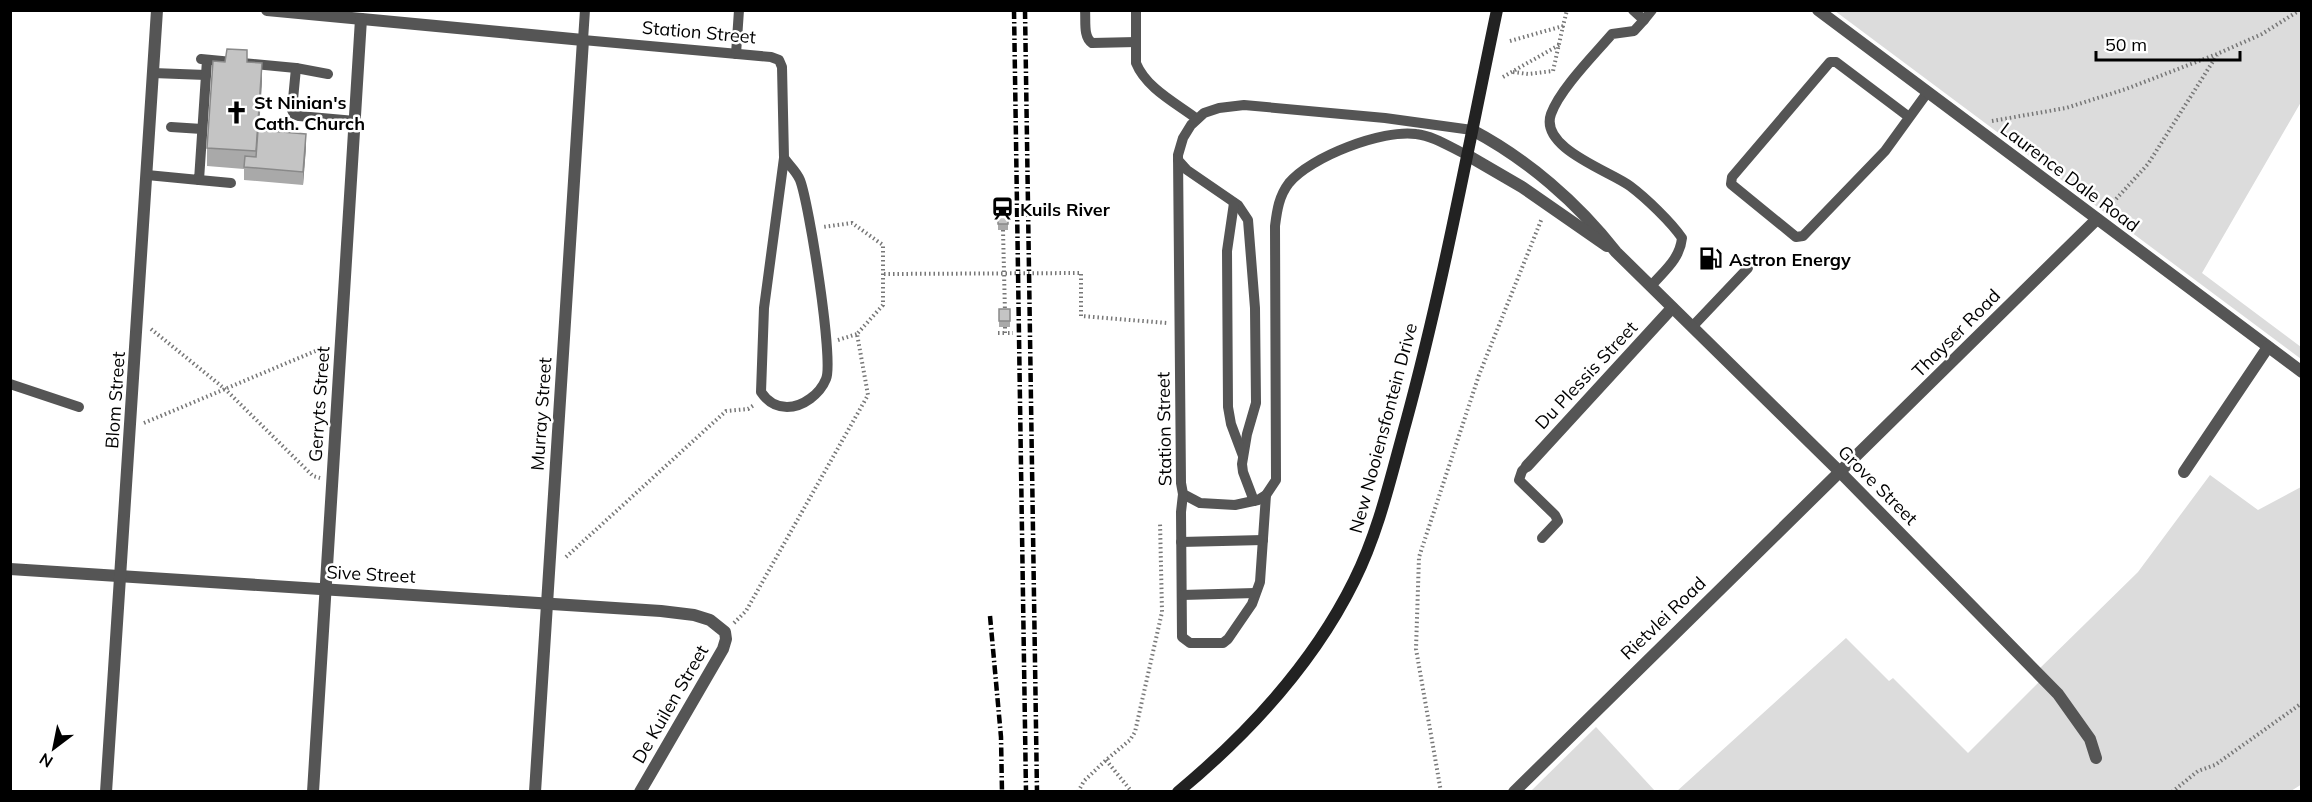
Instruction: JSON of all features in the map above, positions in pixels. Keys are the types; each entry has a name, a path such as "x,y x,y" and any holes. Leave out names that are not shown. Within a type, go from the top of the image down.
{"street":[{"name":"Blom Street","path":"106,792 158,10"},
{"name":"Station Street","path":"267,10 583,40"},
{"name":"New Nooiensfontein Drive","path":"1178,792 1242,736 1290,681 1334,617 1368,550 1379,519 1414,392 1463,183 1497,10"},
{"name":"Laurence Dale Road","path":"1818,10 2301,372"},
{"name":"Gerryts Street","path":"313,792 361,19"},
{"name":"Murray Street","path":"535,792 583,40"},
{"name":"Grove Street","path":"1472,130 1500,144 1589,219 1616,252 1840,472 2058,694 2090,739 2096,758"},
{"name":"Grove Street","path":"1467,155 1522,187 1616,252"},
{"name":"Thayser Road","path":"1840,472 2097,219"},
{"name":"Du Plessis Street","path":"1527,466 1672,308"},
{"path":"2184,472 2268,347"},
{"name":"Rietvlei Road","path":"1514,792 1676,630 1840,472"},
{"name":"Sive Street","path":"10,569 546,602 694,615 710,620 725,632"},
{"name":"De Kuilen Street","path":"640,792 723,649 726,639 725,632"}],"lane":[{"path":"583,40 585,10"},
{"path":"736,54 739,10"},
{"path":"1085,10 1086,35 1092,43 1136,42"},
{"path":"1136,10 1136,63 1145,79 1197,119 1204,113 1219,108 1244,105 1395,119 1472,130"},
{"path":"1633,10 1644,20"},
{"path":"1651,286 1673,263 1681,248 1682,238 1632,188 1565,148 1553,134 1550,120 1559,98 1612,34 1634,31 1652,10"},
{"name":"Station Street","path":"583,40 771,57 779,60 782,67 784,158 764,308 761,392 770,402 789,407 802,404 820,389 827,379 829,367 824,310 808,216 800,179 784,158"},
{"path":"199,180 206,75 204,59 296,68 328,74"},
{"path":"1909,117 1836,62 1830,62 1732,177 1731,184 1796,237 1803,236 1885,150 1927,93"},
{"path":"296,68 292,110 294,114 355,122"},
{"path":"153,74 206,75"},
{"name":"Station Street","path":"1197,119 1183,138 1178,160 1180,483 1183,494 1200,503 1235,505 1254,501 1266,495"},
{"path":"171,127 202,129"},
{"path":"1183,494 1182,637 1190,643 1216,644 1228,639 1252,604 1260,582 1266,495 1276,480 1275,226 1278,204 1283,192 1298,173 1315,162 1386,134 1403,133 1427,136 1467,155"},
{"path":"1178,160 1186,170 1234,203 1248,220 1255,308 1256,403 1243,456 1243,472 1254,501"},
{"path":"147,174 231,183"},
{"path":"1234,203 1227,251 1228,407 1231,424 1243,456"},
{"path":"1692,327 1748,268"},
{"path":"10,384 79,406"},
{"path":"1527,466 1522,471 1519,480 1558,520 1542,538"},
{"path":"1181,542 1263,540"},
{"path":"1182,595 1256,593"}],"path":[{"path":"1513,72 1528,74 1553,71 1567,10"},
{"path":"1972,126 2066,108 2126,89 2262,34 2300,10"},
{"path":"1510,41 1563,26"},
{"path":"1503,77 1559,44"},
{"path":"2097,219 2148,164 2217,54"},
{"path":"1441,792 1416,649 1419,557 1479,375 1543,217"},
{"path":"746,611 868,395 857,334 883,305 883,245 852,223 833,225"},
{"path":"1004,230 1005,315"},
{"path":"883,274 1081,273 1081,316 1155,322"},
{"path":"138,328 150,329 225,389 313,476 332,480"},
{"path":"998,333 1005,330 1013,333"},
{"path":"132,422 143,423 323,347 341,344"},
{"path":"566,557 726,411 748,409"},
{"path":"1078,792 1084,781 1130,740 1135,732 1162,612 1160,522"},
{"path":"2172,792 2198,771 2215,765 2301,703"},
{"path":"1106,760 1132,792"}],"shaded area":[{"path":"1835,11 2301,11 2301,102 2202,273 2301,347 2301,359"},
{"path":"2210,475 2258,510 2301,487 2302,784 2291,791 1676,792 1846,638 1889,681 1893,678 1968,753 2043,678 2037,671 2138,572"},
{"path":"1596,727 1655,791 1531,791"}],"building":[{"name":"St Ninian's Cath. Church","path":"227,49 247,50 247,62 262,63 256,151 207,148 213,61 225,62"},
{"path":"258,130 306,134 303,172 244,167 245,156 256,157"},
{"path":"998,212 1008,212 1008,224 998,224"},
{"path":"999,309 1010,309 1010,321 999,321"}],"railway":[{"path":"1014,10 1026,792"},
{"path":"1025,10 1037,792"},
{"path":"990,616 1001,737 1002,792"}],"place":[{"name":"St Ninian's Cath. Church","path":"236,112"},
{"name":"Kuils River","path":"1002,209"},
{"name":"Astron Energy","path":"1711,259"}]}
